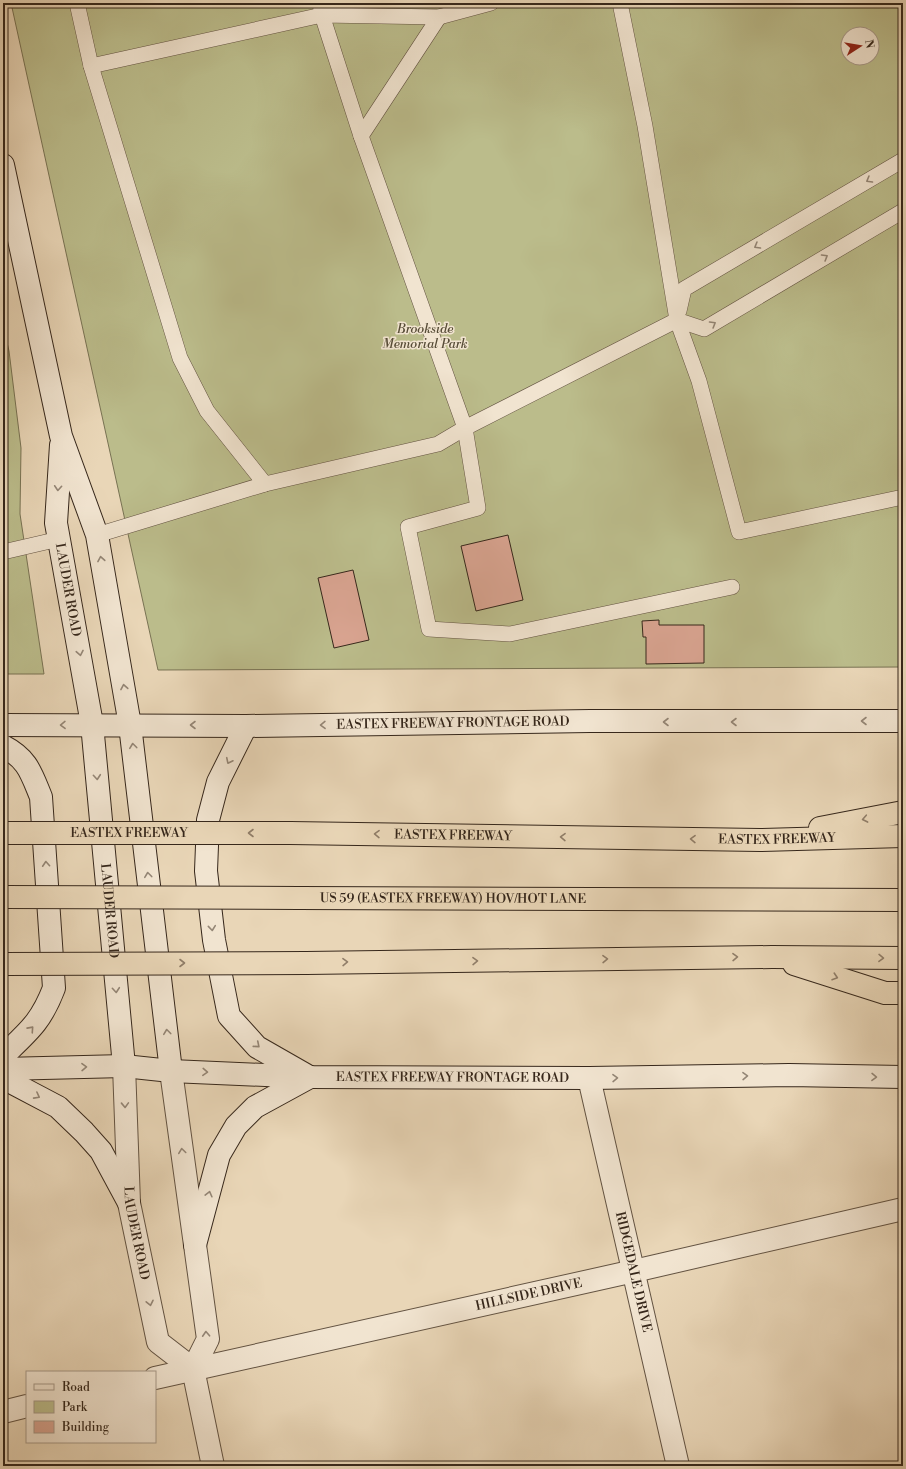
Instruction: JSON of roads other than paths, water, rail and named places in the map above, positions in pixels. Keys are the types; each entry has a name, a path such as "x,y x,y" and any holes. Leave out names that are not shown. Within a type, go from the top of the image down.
{"highway":[{"path":"760,840 903,812"},
{"name":"EASTEX FREEWAY","path":"3,833 290,833 760,840 903,836"},
{"name":"US 59 (EASTEX FREEWAY) HOV/HOT LANE","path":"3,897 903,900"},
{"path":"772,957 885,993 903,993"},
{"path":"3,964 306,963 772,957 903,958"}],"main road":[{"name":"LAUDER ROAD","path":"3,165 61,436 97,535 130,725 171,1071 208,1339 193,1369 158,1342 129,1203 124,1066 92,724 56,523 61,436"},
{"name":"EASTEX FREEWAY FRONTAGE ROAD","path":"3,725 92,724 246,726 590,722 903,721"},
{"path":"246,726 218,782 208,820 206,871 214,940 229,1016 257,1047 310,1077"},
{"path":"3,746 17,753 29,768 41,797 54,988 46,1010 32,1029 3,1056"},
{"name":"EASTEX FREEWAY FRONTAGE ROAD","path":"3,1069 124,1066 171,1071 310,1077 590,1078 789,1075 903,1077"},
{"path":"195,1245 219,1155 236,1126 255,1108 310,1077"},
{"path":"3,1078 58,1108 84,1132 101,1151 129,1203"},
{"name":"RIDGEDALE DRIVE","path":"590,1078 678,1466"},
{"name":"HILLSIDE DRIVE","path":"156,1378 903,1209"},
{"path":"193,1369 213,1466"},
{"path":"3,1412 26,1406"}],"lane":[{"path":"78,3 91,66 180,358 207,411 265,484"},
{"path":"91,66 321,9 439,17 491,3"},
{"path":"620,3 645,126 677,320 699,381 739,532 903,497"},
{"path":"321,9 361,136 465,428 478,508 408,527 429,628 510,634 732,587"},
{"path":"361,136 439,17"},
{"path":"677,320 684,289 903,160"},
{"path":"97,535 265,484 438,444 465,428 677,320 704,329 903,211"},
{"path":"3,552 59,540"}],"park label":[{"name":"Brookside Memorial Park","path":"425,336"}]}
